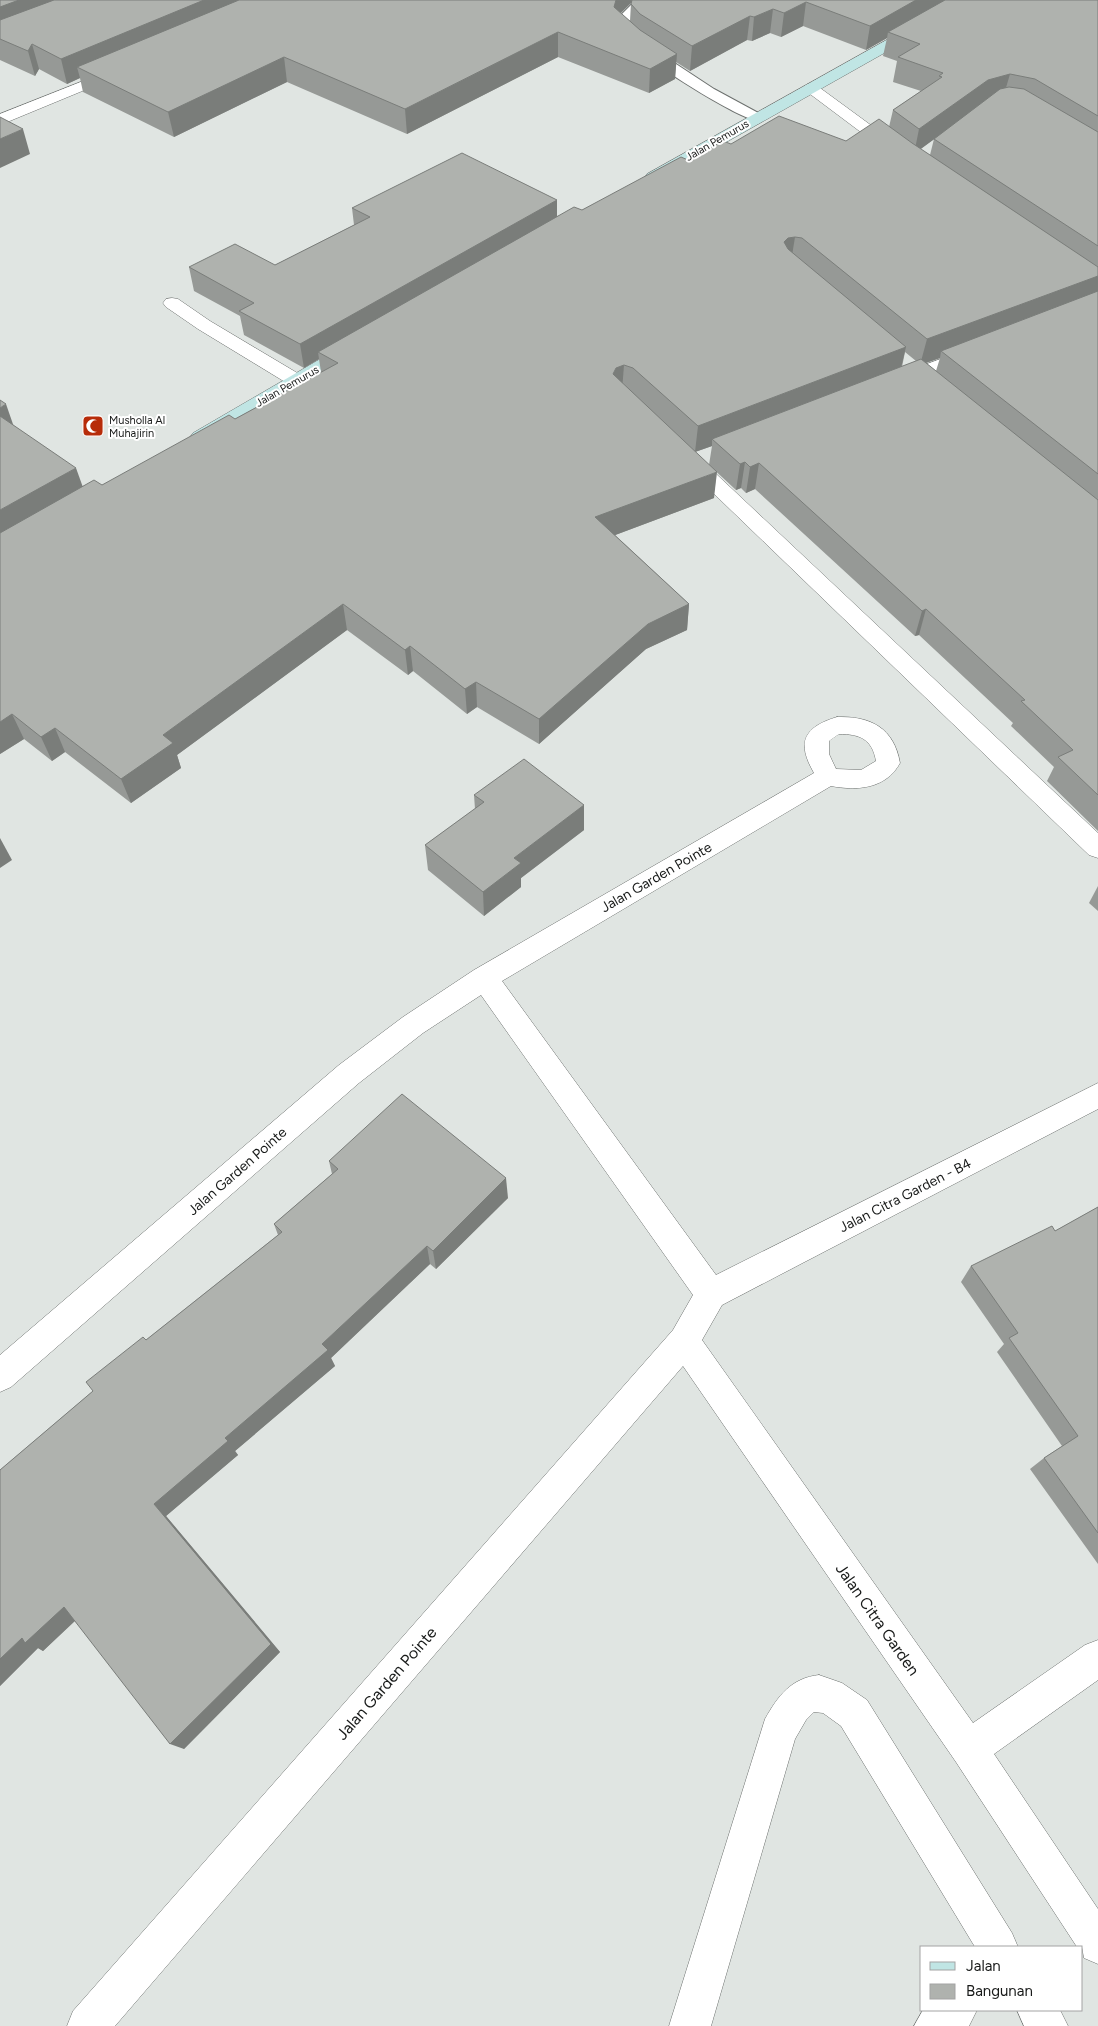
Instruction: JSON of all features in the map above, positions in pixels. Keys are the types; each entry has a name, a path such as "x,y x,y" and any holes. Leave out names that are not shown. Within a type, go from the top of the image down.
{"street":[{"name":"Jalan Pemurus","path":"635,187 968,0"},
{"path":"0,120 129,66"},
{"path":"811,88 906,158"},
{"path":"172,302 204,325 297,380"},
{"name":"Jalan Pemurus","path":"186,445 366,341"},
{"path":"880,388 989,346"},
{"path":"901,362 931,386"},
{"path":"671,443 701,458 1098,848"},
{"name":"Jalan Garden Pointe","path":"0,1376 349,1074 413,1025 484,978 828,776"},
{"path":"484,978 712,1294 684,1341"},
{"name":"Jalan Citra Garden - B4","path":"712,1294 1098,1095"},
{"name":"Jalan Garden Pointe","path":"88,2026 684,1341"},
{"name":"Jalan Citra Garden","path":"684,1341 969,1749 1098,1944"},
{"path":"969,1749 1098,1658"},
{"path":"690,2026 778,1732 789,1710 803,1696 823,1693 838,1698 854,1713 997,1946"},
{"path":"935,2026 956,2011"},
{"path":"1038,2011 1047,2026"}],"lane":[{"path":"643,0 622,21 621,30 633,42 710,92 757,118"}],"building":[{"path":"0,0 19,0 0,7"},
{"path":"54,0 204,0 61,59 32,44 28,51 0,39 0,20"},
{"path":"239,0 616,0 614,7 640,30 677,54 650,69 558,32 405,109 284,57 168,112 77,67"},
{"path":"632,0 916,0 870,26 806,2 784,13 773,9 754,17 750,16 692,46 640,14 631,4"},
{"path":"945,0 1098,0 1098,116 1035,79 1010,74 988,80 919,129 893,110 942,77 939,76 943,73 898,57 920,44 888,32"},
{"path":"1009,87 1024,89 1098,132 1098,246 934,139 1000,89"},
{"path":"779,116 846,141 879,119 1098,267 1098,276 927,339 802,238 788,238 784,242 788,249 906,347 698,426 633,368 624,365 616,368 613,374 717,472 595,517 689,604 648,624 539,719 476,682 465,689 410,646 405,650 343,604 163,735 173,743 121,779 55,728 41,737 12,714 0,722 0,533 94,480 102,485 229,415 235,419 338,363 318,352 574,207 582,210 681,157 688,160 723,141 731,144"},
{"path":"0,117 23,129 0,139"},
{"path":"462,153 557,200 300,344 239,311 254,303 189,267 235,244 275,265 370,217 352,208"},
{"path":"1098,291 1098,474 941,351"},
{"path":"921,359 1098,500 1098,795 1058,757 1073,750 1021,701 1025,700 926,609 922,611 759,463 750,467 745,462 740,464 712,439"},
{"path":"0,400 6,404 0,408"},
{"path":"0,416 76,468 0,510"},
{"path":"524,759 584,805 514,858 521,863 483,892 425,845 484,802 474,795"},
{"path":"402,1094 506,1178 433,1251 427,1246 322,1344 328,1350 225,1438 228,1441 154,1504 271,1644 170,1744 64,1607 25,1643 22,1638 0,1659 0,1470 93,1391 86,1382 143,1337 146,1340 282,1232 274,1224 338,1169 329,1161"},
{"path":"1098,1207 1098,1533 1044,1458 1078,1436 1009,1338 1018,1333 971,1266 1052,1226 1055,1231"}],"place":[{"name":"Musholla Al Muhajirin","path":"93,426"}]}
